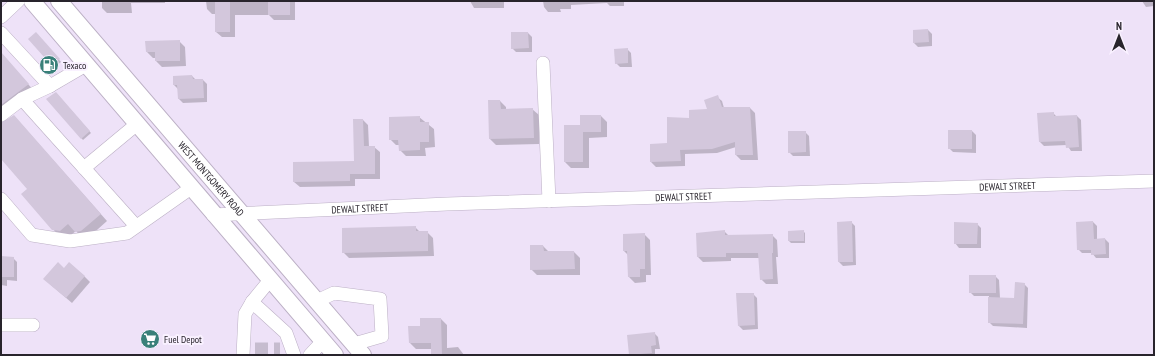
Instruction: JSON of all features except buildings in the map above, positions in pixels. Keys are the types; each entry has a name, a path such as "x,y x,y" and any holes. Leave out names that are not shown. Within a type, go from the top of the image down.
{"main road":[{"path":"32,1 334,355"},
{"name":"WEST MONTGOMERY ROAD","path":"59,1 359,349"}],"street":[{"path":"1,17 18,1"},
{"path":"1,33 50,86"},
{"path":"543,63 549,201"},
{"path":"1,115 22,99 50,86 86,65"},
{"path":"22,99 136,226"},
{"path":"84,168 137,124"},
{"name":"DEWALT STREET","path":"213,215 549,201 1154,180"},
{"path":"1,199 32,235 70,241 127,233 191,188"},
{"path":"247,351 245,314 252,302 270,280"},
{"path":"317,301 334,292 380,299 382,336 359,349"},
{"path":"252,302 286,333 288,351"},
{"path":"1,325 33,326"},
{"path":"310,355 322,341"}],"tunnel":[{"path":"255,349 280,349"}],"place":[{"name":"Texaco","path":"49,65"},
{"name":"Fuel Depot","path":"150,339"}]}
